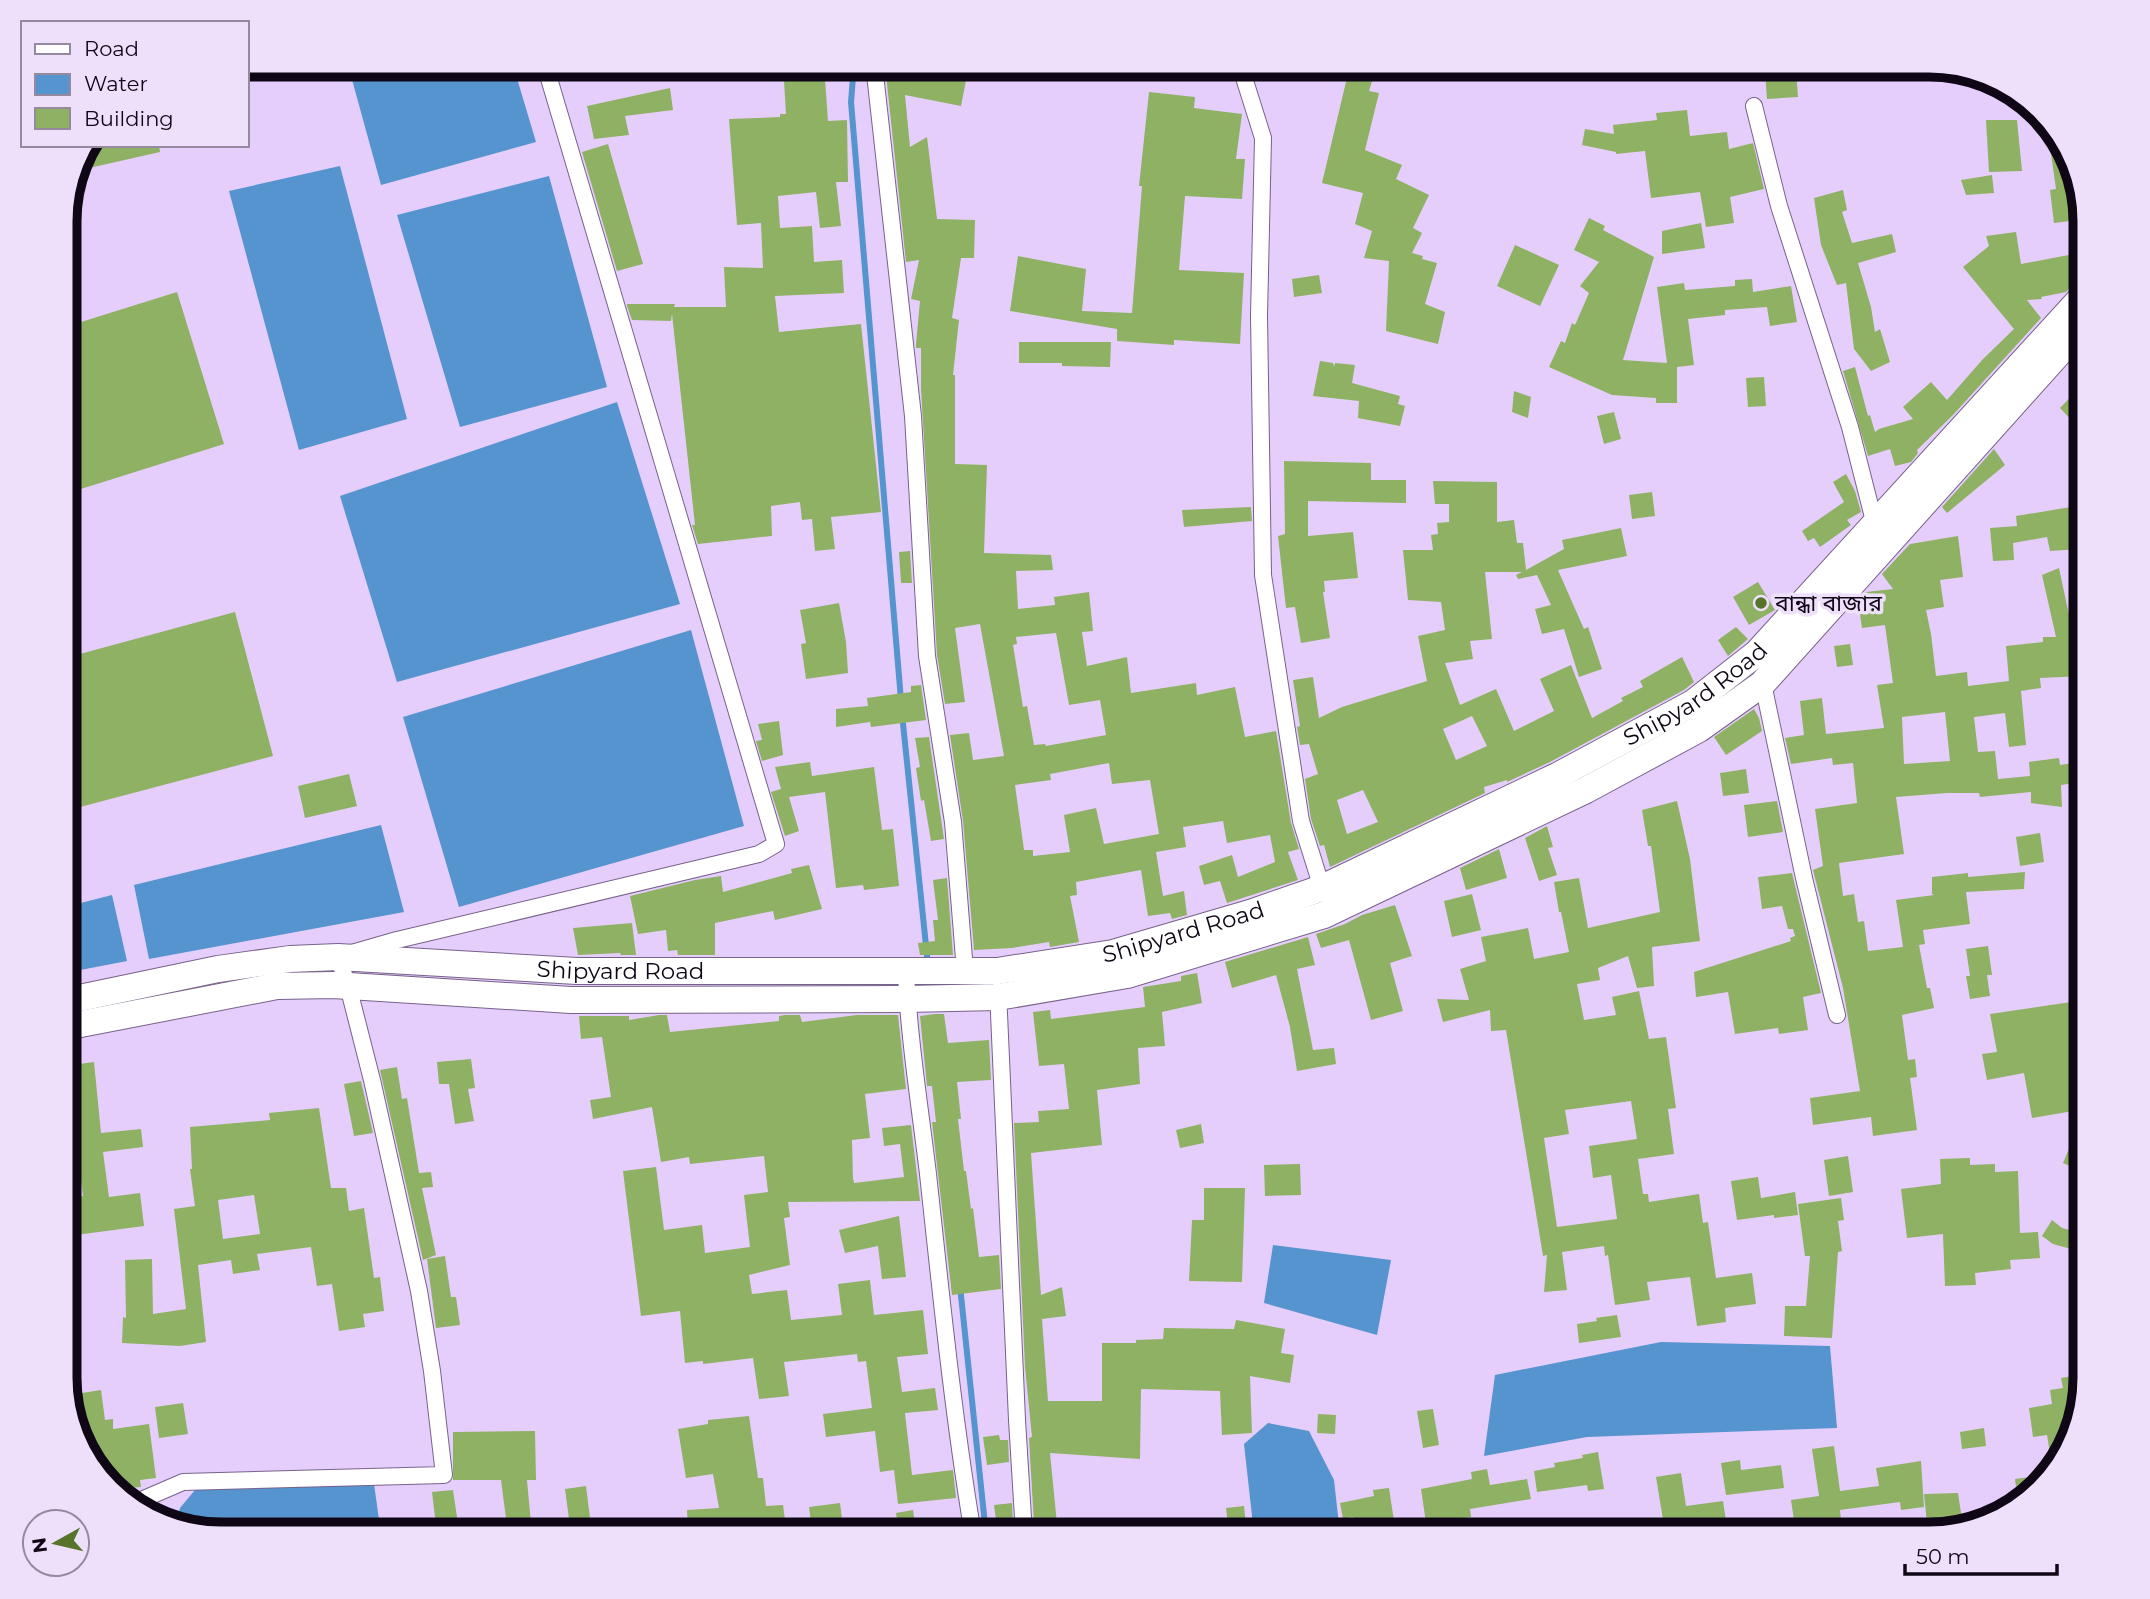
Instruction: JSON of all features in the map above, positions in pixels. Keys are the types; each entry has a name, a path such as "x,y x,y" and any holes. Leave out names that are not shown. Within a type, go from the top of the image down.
{"main road":[{"name":"Shipyard Road","path":"77,998 218,969 290,959 338,957 577,971 965,971 998,984 1250,914 1322,888 1557,776 1693,703 1757,653 2073,307"},
{"name":"Shipyard Road","path":"77,1025 277,986 348,986 571,1000 907,999 998,984 1126,975 1324,915 1587,790 1699,729 1762,684 2073,337"}],"street":[{"path":"143,1499 183,1482 444,1475 432,1371 419,1291 348,986 338,957 397,940 759,854 776,844 549,77"},
{"path":"875,77 912,416 927,656 953,822 965,971"},
{"path":"1244,77 1263,138 1259,316 1263,575 1301,821 1322,888"},
{"path":"1754,106 1779,206 1850,427 1875,525"},
{"path":"1757,653 1804,878 1837,1015"},
{"path":"906,972 945,1346 970,1522"},
{"path":"998,984 1023,1522"}],"water":[{"path":"351,77 517,77 536,142 381,185"},
{"path":"340,166 407,419 299,450 229,191"},
{"path":"549,176 607,387 460,427 397,215"},
{"path":"617,402 680,604 397,682 340,496"},
{"path":"691,630 744,826 459,907 403,717"},
{"path":"381,825 404,912 149,959 134,885"},
{"path":"112,895 127,961 77,971 77,904"},
{"path":"1273,1245 1391,1260 1377,1335 1264,1303"},
{"path":"1661,1342 1830,1346 1837,1428 1587,1437 1484,1456 1495,1375"},
{"path":"1268,1423 1309,1431 1334,1480 1339,1522 1253,1522 1244,1444"},
{"path":"374,1484 379,1522 222,1522 178,1515 180,1508 195,1490"}],"building":[{"path":"559,77 601,77 560,80"},
{"path":"784,77 825,77 828,121 847,120 848,182 836,182 841,226 820,228 816,192 778,196 780,228 812,226 814,262 842,260 844,293 775,296 779,332 861,324 881,512 831,517 835,549 815,551 812,519 802,520 800,502 771,506 772,536 698,544 692,525 695,525 672,314 671,321 632,320 627,304 726,307 724,267 763,268 761,223 737,225 729,119 780,117 780,114 786,114"},
{"path":"886,77 967,77 961,106 905,95 910,147 927,137 937,219 975,220 974,258 961,258 952,318 959,320 953,375 955,464 987,465 984,553 1051,555 1053,570 1016,571 1018,609 1055,605 1054,597 1089,592 1093,631 1082,632 1087,666 1127,657 1131,693 1196,683 1197,695 1235,687 1245,737 1276,731 1291,823 1299,849 1288,852 1298,880 1227,903 1220,881 1204,885 1199,866 1232,855 1238,877 1275,862 1270,835 1227,843 1223,821 1183,827 1186,847 1156,852 1163,896 1184,891 1187,915 1172,919 1170,913 1148,916 1141,870 1076,882 1077,895 1070,896 1079,942 1050,947 1049,942 974,950 963,821 950,735 969,733 973,760 1004,756 980,624 955,628 965,702 945,704 937,655 921,389 921,348 916,348 920,301 911,299 919,260 906,262","holes":["1056,633 1069,705 1100,700 1106,735 1046,746 1034,745 1027,706 1023,707 1013,645 1017,644 1016,637","1109,763 1112,784 1150,780 1159,834 1104,844 1096,808 1064,815 1070,852 1033,856 1033,850 1024,850 1015,785 1051,780 1050,774"]},
{"path":"1347,77 1373,77 1369,91 1379,93 1365,150 1402,165 1396,179 1429,195 1413,228 1422,233 1412,253 1437,263 1425,304 1445,312 1438,344 1386,331 1389,261 1364,258 1372,231 1355,224 1363,193 1322,183"},
{"path":"1765,77 1797,77 1798,97 1767,99"},
{"path":"670,88 673,110 625,116 629,135 594,139 587,106"},
{"path":"1149,92 1195,97 1194,108 1242,114 1236,159 1245,159 1242,199 1185,196 1179,270 1244,273 1240,344 1174,340 1174,345 1117,341 1117,329 1010,311 1018,256 1086,269 1082,311 1132,313 1142,186 1139,186"},
{"path":"1687,110 1690,136 1727,132 1729,149 1753,143 1764,189 1730,197 1734,223 1706,227 1700,192 1651,198 1645,151 1616,154 1582,145 1585,129 1614,134 1613,125 1657,120 1656,113"},
{"path":"1986,120 2017,120 2022,171 1989,172"},
{"path":"2050,143 2065,175 2070,193 2073,216 2070,216 2070,221 2054,223 2050,190 2056,189"},
{"path":"608,144 643,264 617,271 582,152"},
{"path":"97,147 159,147 160,152 87,168"},
{"path":"1992,175 1994,193 1966,195 1961,180"},
{"path":"1843,190 1847,210 1842,212 1852,243 1892,234 1896,252 1858,263 1875,332 1880,329 1890,362 1871,371 1854,349 1846,283 1837,285 1821,245 1814,198"},
{"path":"1589,218 1605,226 1603,230 1654,257 1623,360 1667,363 1657,287 1684,283 1685,290 1735,286 1735,280 1752,279 1753,292 1791,286 1797,322 1770,326 1767,307 1725,310 1725,315 1688,319 1694,365 1677,367 1677,403 1656,403 1656,398 1612,395 1549,367 1561,341 1565,343 1572,323 1575,325 1589,293 1580,286 1599,262 1574,250"},
{"path":"1701,223 1705,248 1662,254 1662,231"},
{"path":"2016,232 2021,264 2073,254 2073,277 2069,278 2071,286 2066,292 2027,300 2041,318 1953,415 1917,450 1918,453 1911,462 1895,466 1890,449 1868,456 1843,371 1855,367 1875,432 1913,419 1903,407 1931,382 1947,400 2014,329 1963,267 1989,246 1986,236"},
{"path":"1515,245 1559,265 1540,306 1497,286"},
{"path":"1319,275 1322,293 1294,297 1292,279"},
{"path":"177,292 224,444 77,490 77,323"},
{"path":"1019,342 1111,342 1110,367 1019,363"},
{"path":"1320,361 1333,363 1334,367 1335,363 1355,365 1352,383 1400,396 1398,404 1405,406 1400,426 1358,418 1359,401 1313,396"},
{"path":"1764,377 1766,406 1748,407 1746,378"},
{"path":"1514,391 1531,397 1528,418 1512,412"},
{"path":"2073,394 2073,422 2060,408"},
{"path":"1614,412 1621,439 1604,444 1597,416"},
{"path":"1994,449 2005,465 1947,513 1942,507"},
{"path":"1284,461 1371,463 1371,480 1406,480 1406,503 1308,501 1308,536 1353,532 1358,578 1324,581 1323,592 1330,638 1301,643 1295,607 1286,608 1278,536 1285,534"},
{"path":"1846,474 1855,491 1861,512 1847,520 1851,525 1820,547 1814,538 1808,541 1802,531 1844,502 1833,482"},
{"path":"1433,481 1497,482 1497,522 1514,520 1517,543 1523,543 1526,570 1564,549 1562,540 1621,528 1627,556 1558,570 1584,629 1588,627 1602,669 1579,677 1564,629 1542,634 1535,609 1551,605 1537,575 1518,579 1516,575 1522,572 1485,572 1492,639 1470,641 1473,659 1445,663 1460,705 1496,689 1514,731 1554,711 1540,679 1571,665 1592,718 1643,687 1640,681 1682,657 1694,682 1684,690 1550,762 1507,782 1484,787 1485,793 1330,867 1324,845 1320,846 1311,819 1305,779 1318,774 1309,744 1300,745 1293,680 1313,677 1319,718 1342,707 1427,681 1418,636 1445,630 1441,602 1408,600 1403,550 1433,550 1431,535 1438,534 1437,523 1449,522 1449,504 1435,504","holes":["1472,716 1487,746 1456,760 1443,729","1363,790 1378,822 1347,834 1337,800"]},
{"path":"1652,492 1655,516 1632,519 1629,495"},
{"path":"1251,507 1252,521 1184,527 1182,510"},
{"path":"2073,507 2073,549 2050,551 2047,537 2013,543 2014,560 1993,561 1990,528 2017,526 2016,516"},
{"path":"1958,536 1963,577 1940,580 1944,607 1926,610 1936,676 1967,672 1968,686 2009,681 2006,646 2043,642 2043,637 2056,637 2042,575 2059,568 2073,634 2073,677 2040,678 2041,688 2021,691 2026,745 2009,747 2005,713 1974,717 1978,752 1995,751 1998,779 2030,776 2029,762 2059,758 2060,765 2073,763 2073,783 2061,785 2062,807 2031,803 2031,792 1980,797 1979,793 1947,793 1896,797 1904,854 1839,863 1843,896 1854,894 1858,922 1864,921 1868,951 1903,947 1896,900 1934,895 1932,877 2025,872 2024,889 1966,892 1970,924 1923,930 1925,944 1919,945 1927,988 1930,988 1934,1008 1902,1015 1908,1060 1915,1059 1917,1077 1910,1078 1917,1130 1873,1136 1871,1117 1813,1125 1810,1098 1860,1091 1843,988 1813,870 1823,866 1815,809 1857,803 1853,763 1833,765 1832,758 1791,764 1785,738 1804,735 1800,701 1822,698 1826,734 1884,728 1877,685 1893,683 1885,625 1862,628 1858,600 1866,592 1893,589 1882,574 1910,544","holes":["1945,712 1950,761 1904,764 1902,717"]},
{"path":"910,551 912,583 901,583 899,552"},
{"path":"1758,582 1775,610 1749,625 1733,597"},
{"path":"839,603 848,673 806,679 801,644 806,643 800,610"},
{"path":"235,612 273,756 77,808 77,655"},
{"path":"1736,627 1748,639 1728,656 1718,640"},
{"path":"1850,644 1853,665 1837,667 1834,646"},
{"path":"921,685 926,720 871,727 870,722 836,727 836,709 868,706 867,698 911,692 911,686"},
{"path":"1754,709 1762,731 1726,755 1714,737"},
{"path":"779,721 783,755 762,761 756,741 762,740 758,724"},
{"path":"929,737 944,839 931,841 924,800 921,801 916,768 920,767 915,738"},
{"path":"810,762 812,776 874,767 882,830 893,829 899,886 864,890 863,885 836,888 825,792 789,797 799,831 785,836 771,792 781,789 775,767"},
{"path":"1746,769 1749,793 1723,796 1720,773"},
{"path":"349,774 357,806 305,818 298,786"},
{"path":"1677,801 1690,859 1700,941 1652,947 1654,986 1637,988 1628,956 1598,968 1600,980 1577,984 1584,1020 1616,1015 1612,997 1639,991 1649,1039 1666,1037 1676,1108 1668,1109 1674,1154 1638,1159 1643,1194 1648,1194 1649,1202 1699,1194 1703,1223 1708,1222 1716,1278 1752,1273 1756,1304 1725,1308 1726,1322 1697,1326 1690,1277 1647,1282 1650,1300 1615,1305 1608,1255 1605,1256 1604,1246 1562,1252 1567,1290 1544,1292 1547,1255 1543,1256 1506,1030 1491,1031 1490,1010 1443,1022 1437,999 1469,1000 1460,969 1486,961 1481,937 1528,928 1534,959 1569,952 1554,882 1579,878 1588,928 1660,912 1651,846 1648,846 1642,810","holes":["1631,1101 1637,1139 1589,1146 1593,1178 1611,1175 1617,1219 1557,1227 1544,1138 1569,1134 1565,1110"]},
{"path":"1777,801 1783,832 1748,837 1744,805"},
{"path":"1547,826 1553,847 1548,848 1557,875 1539,881 1525,838"},
{"path":"2040,833 2044,862 2020,866 2016,837"},
{"path":"1499,849 1507,878 1466,890 1460,868"},
{"path":"809,865 822,909 775,920 773,911 715,923 715,955 678,955 677,950 668,951 666,930 638,934 630,896 721,876 723,892 792,873 791,869"},
{"path":"1792,873 1821,993 1803,997 1808,1030 1779,1034 1778,1028 1735,1034 1728,992 1696,997 1694,972 1791,941 1790,938 1795,936 1793,929 1788,929 1782,906 1762,909 1758,877"},
{"path":"947,878 953,955 920,955 918,943 935,941 933,920 938,920 933,880"},
{"path":"1472,894 1481,930 1452,937 1444,901"},
{"path":"1395,905 1412,956 1390,963 1403,1011 1371,1020 1349,940 1321,948 1316,934"},
{"path":"632,923 636,955 578,955 573,928"},
{"path":"1308,937 1315,965 1297,969 1313,1050 1334,1048 1336,1064 1297,1071 1290,1027 1276,975 1232,988 1225,962"},
{"path":"1988,946 1992,975 1987,975 1990,996 1970,999 1966,976 1970,976 1966,949"},
{"path":"1197,973 1202,1003 1162,1012 1165,1046 1138,1048 1140,1084 1097,1090 1102,1145 1031,1153 1041,1295 1062,1287 1066,1316 1042,1319 1048,1401 1102,1401 1102,1343 1136,1343 1136,1340 1163,1339 1164,1328 1234,1329 1236,1320 1285,1329 1281,1353 1294,1355 1290,1383 1250,1376 1252,1433 1222,1435 1220,1391 1141,1389 1140,1459 1050,1453 1057,1522 1034,1522 1029,1438 1032,1437 1025,1367 1014,1123 1039,1122 1038,1111 1069,1109 1064,1064 1039,1066 1033,1012 1050,1010 1051,1019 1145,1007 1143,987 1181,981 1181,976"},
{"path":"2073,1002 2073,1111 2032,1118 2024,1073 1987,1080 1982,1054 1997,1052 1990,1014"},
{"path":"944,1014 948,1043 989,1040 991,1080 957,1082 961,1119 958,1119 979,1257 999,1255 1001,1289 952,1295 932,1122 936,1122 932,1086 927,1086 920,1016"},
{"path":"667,1015 670,1032 779,1021 779,1016 785,1015 800,1015 802,1022 857,1015 898,1015 906,1089 865,1094 870,1138 852,1140 853,1178 854,1183 904,1177 900,1144 884,1146 882,1128 911,1125 920,1201 788,1202 790,1217 784,1218 790,1265 749,1275 752,1294 787,1290 791,1320 842,1315 838,1284 870,1280 874,1315 923,1310 928,1354 897,1357 902,1392 935,1388 938,1410 905,1413 912,1475 953,1470 956,1498 898,1504 894,1470 880,1472 875,1431 826,1437 823,1414 872,1408 866,1361 858,1362 857,1354 784,1362 789,1396 759,1399 753,1358 703,1364 703,1361 685,1363 680,1311 641,1316 623,1171 656,1167 664,1230 702,1225 705,1253 750,1247 744,1195 768,1192 764,1156 690,1164 689,1157 661,1162 652,1107 593,1119 590,1100 611,1097 602,1037 581,1039 579,1016 629,1016 629,1020"},
{"path":"471,1059 475,1088 468,1089 474,1121 455,1124 449,1084 439,1084 437,1062"},
{"path":"94,1062 101,1133 141,1129 143,1147 103,1152 109,1197 140,1193 144,1226 77,1235 77,1197 83,1196 77,1146 77,1064"},
{"path":"397,1067 402,1099 407,1098 419,1173 431,1172 433,1187 422,1188 436,1255 423,1260 380,1070"},
{"path":"361,1081 373,1133 354,1136 344,1084"},
{"path":"319,1108 331,1188 346,1188 349,1211 364,1208 374,1278 380,1277 384,1311 363,1314 365,1327 339,1331 332,1284 317,1286 311,1247 257,1254 260,1270 233,1274 231,1260 198,1265 206,1342 180,1346 122,1343 123,1317 126,1318 125,1260 152,1259 153,1314 186,1309 174,1209 195,1206 190,1169 190,1127 270,1120 269,1113","holes":["254,1195 260,1234 223,1239 218,1200"]},
{"path":"1201,1124 1204,1143 1180,1148 1176,1130"},
{"path":"2073,1139 2073,1168 2063,1163"},
{"path":"1848,1156 1853,1192 1829,1196 1824,1160"},
{"path":"1970,1158 1970,1165 1995,1164 1995,1172 2018,1171 2020,1233 2038,1232 2040,1258 2010,1260 2011,1269 1975,1273 1976,1285 1945,1286 1943,1234 1907,1238 1901,1189 1941,1184 1940,1159"},
{"path":"1300,1164 1301,1195 1265,1196 1264,1165"},
{"path":"1758,1177 1761,1198 1795,1192 1798,1215 1737,1220 1731,1181"},
{"path":"1204,1188 1245,1188 1242,1282 1189,1281 1192,1220 1204,1220"},
{"path":"1841,1198 1844,1220 1838,1221 1842,1251 1838,1252 1832,1338 1784,1336 1785,1306 1806,1306 1810,1256 1805,1256 1798,1204"},
{"path":"899,1216 906,1277 882,1279 878,1246 845,1253 839,1230"},
{"path":"2052,1220 2062,1228 2073,1231 2073,1250 2053,1244 2042,1236"},
{"path":"445,1256 451,1297 456,1297 460,1325 436,1328 427,1259"},
{"path":"1617,1315 1621,1337 1579,1343 1577,1324"},
{"path":"2073,1376 2073,1387 2065,1424 2050,1455 2047,1435 2033,1437 2029,1408 2052,1404 2050,1390 2063,1388 2061,1378"},
{"path":"101,1390 105,1420 113,1419 113,1429 149,1424 156,1478 140,1480 141,1487 129,1488 113,1473 101,1458 88,1433 78,1394"},
{"path":"183,1403 188,1434 159,1438 155,1407"},
{"path":"1433,1409 1439,1445 1423,1448 1417,1411"},
{"path":"1318,1414 1336,1415 1335,1434 1317,1433"},
{"path":"749,1416 758,1478 763,1478 766,1506 783,1505 785,1520 688,1522 687,1510 719,1508 713,1474 686,1478 678,1429 708,1424 708,1420"},
{"path":"1984,1428 1986,1446 1962,1449 1960,1432"},
{"path":"535,1431 536,1480 527,1480 531,1522 506,1522 501,1480 453,1480 453,1432"},
{"path":"999,1435 1000,1440 1008,1440 1009,1462 987,1465 983,1437"},
{"path":"1834,1446 1840,1491 1879,1486 1876,1468 1921,1461 1924,1507 1901,1510 1900,1502 1840,1510 1841,1522 1794,1522 1791,1500 1819,1496 1812,1449"},
{"path":"1598,1452 1604,1489 1588,1491 1587,1485 1537,1492 1534,1471 1555,1467 1554,1463 1583,1458 1582,1455"},
{"path":"1740,1460 1741,1470 1781,1465 1784,1488 1726,1495 1721,1463"},
{"path":"1487,1469 1490,1485 1527,1479 1531,1499 1470,1509 1471,1517 1426,1522 1421,1489 1472,1479 1471,1472"},
{"path":"1681,1473 1686,1506 1723,1501 1726,1522 1663,1522 1656,1477"},
{"path":"2034,1476 2017,1491 2015,1479"},
{"path":"586,1486 590,1522 569,1522 565,1489"},
{"path":"1389,1488 1394,1522 1354,1522 1353,1517 1343,1519 1340,1503 1374,1496 1373,1490"},
{"path":"453,1490 458,1522 436,1522 432,1492"},
{"path":"1958,1493 1962,1518 1927,1522 1924,1494"},
{"path":"840,1503 842,1519 811,1522 809,1507"},
{"path":"1012,1503 1013,1522 996,1522 994,1505"},
{"path":"1244,1506 1246,1522 1228,1522 1226,1508"},
{"path":"913,1510 915,1522 897,1522 896,1513"}],"waterway":[{"path":"853,77 851,102 901,700"},
{"path":"902,714 928,965"},
{"path":"960,1286 985,1522"}],"place":[{"name":"বান্ধা বাজার","path":"1761,603"}]}
